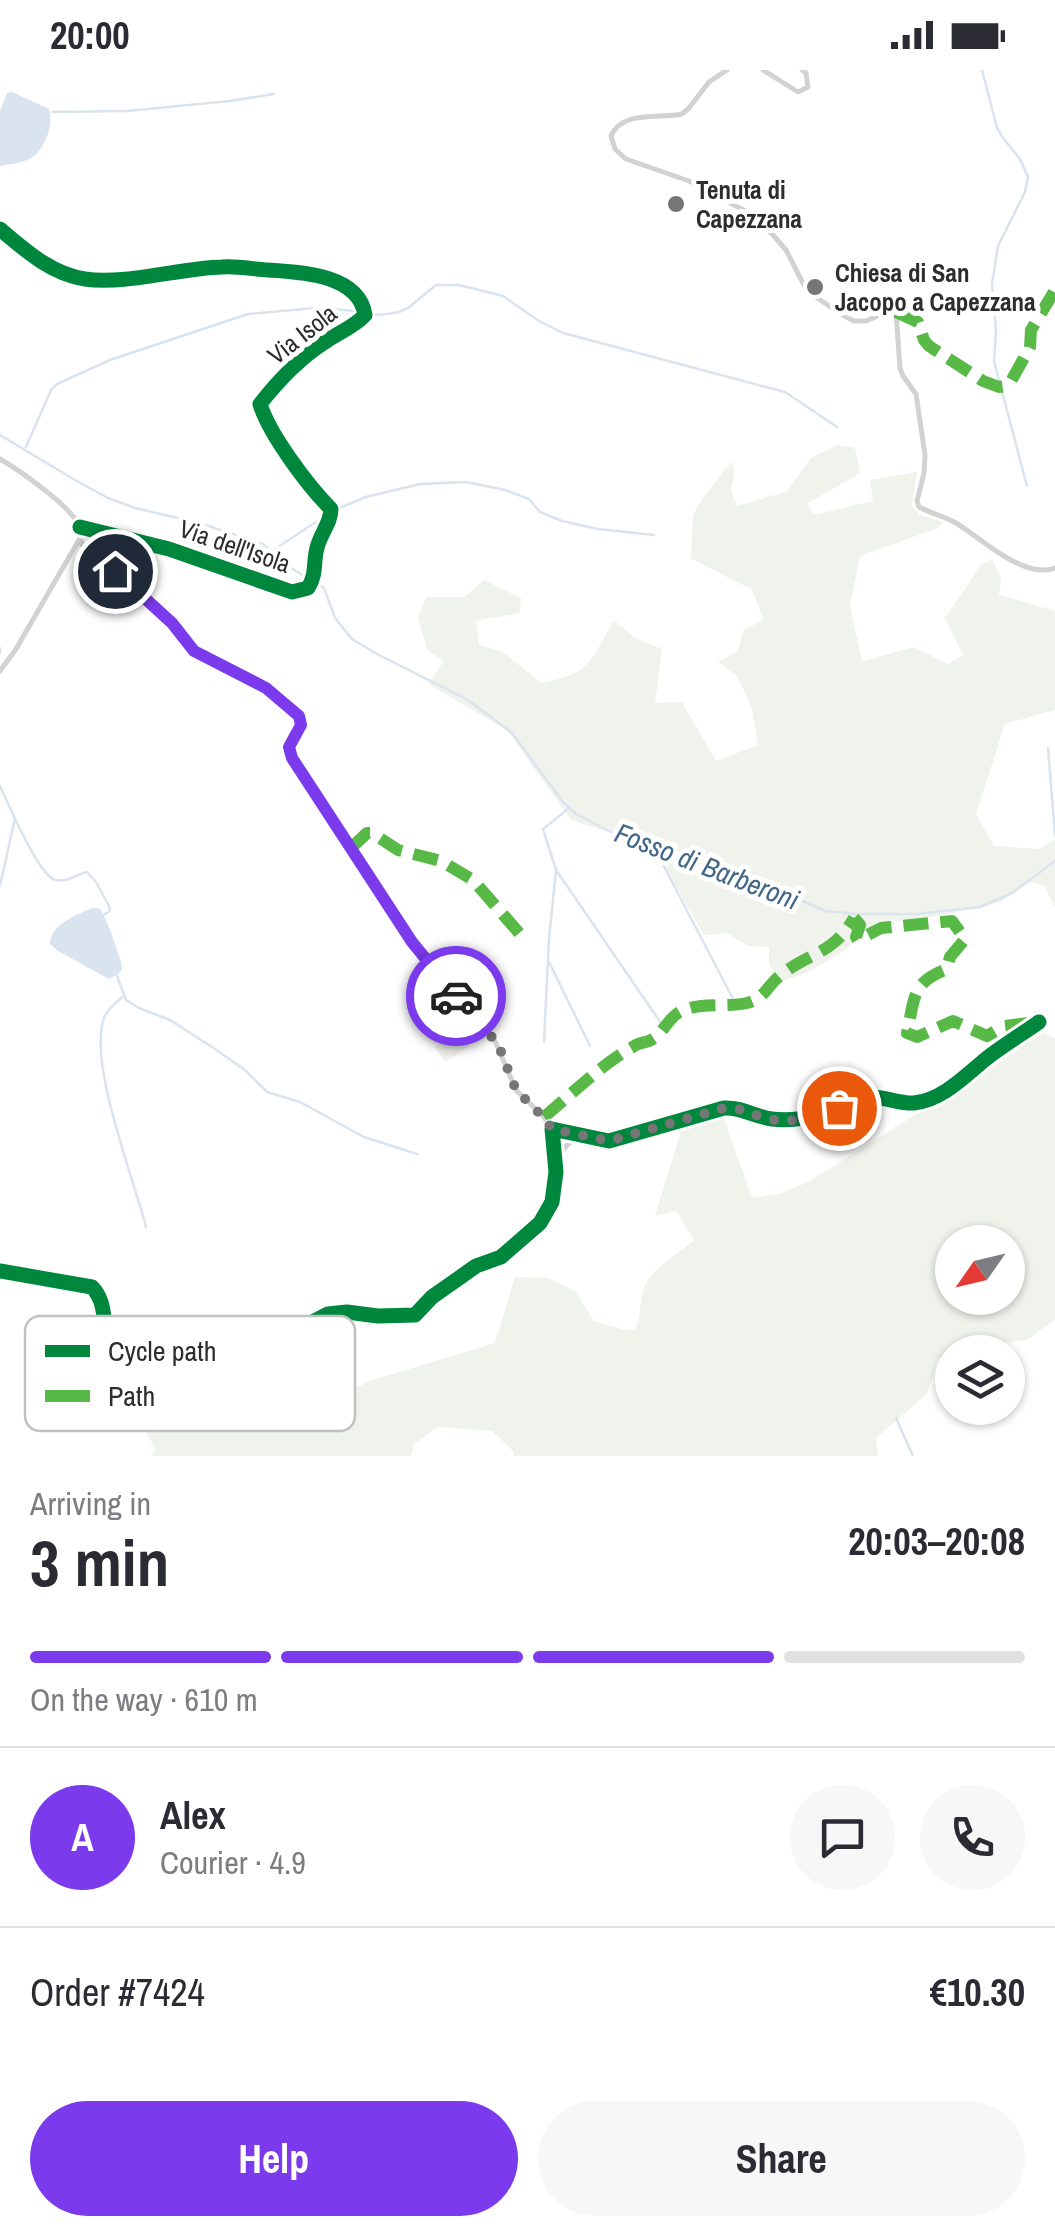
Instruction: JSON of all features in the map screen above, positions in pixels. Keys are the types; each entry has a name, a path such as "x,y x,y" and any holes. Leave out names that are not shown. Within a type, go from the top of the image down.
{"street":[{"path":"727,70 709,82 682,114 628,119 616,125 611,136 615,149 630,162 689,181 748,213 786,250 808,291 854,322 866,322 889,310 896,312 900,368 916,394 925,455 916,501 919,506 955,522 1033,570 1055,568"},
{"path":"762,70 798,92 808,87 802,70"},
{"name":"Via Isola","path":"0,228 47,266 82,279 222,267 312,273 332,279 364,304 365,314 359,322 298,362 260,404 266,424 331,509 332,516 316,549 312,582"},
{"path":"0,459 73,516 85,548 172,623 194,651 266,688 299,716 301,725 289,747 292,758 412,942 495,1041 516,1090 552,1129 556,1172 552,1202 540,1224 501,1257 476,1266 415,1315 347,1312 324,1316"},
{"name":"Via dell'Isola","path":"80,527 169,548 292,592 306,589 312,582"},
{"path":"0,672 80,538"},
{"path":"552,1129 609,1141 724,1108 735,1107 776,1120 812,1118 868,1097 914,1103 932,1098 966,1078 987,1058 1039,1022"},
{"path":"555,1160 569,1143 587,1136"},
{"path":"0,1271 92,1286 101,1299 104,1316"}],"shaded area":[{"path":"7,93 49,109 50,127 34,156 0,166 0,111"},
{"path":"837,445 855,448 860,473 807,504 814,515 873,501 870,480 917,472 912,506 920,515 943,522 938,528 860,556 850,606 862,661 914,647 948,664 963,655 945,618 981,565 992,559 1001,577 999,595 1055,611 1055,710 1005,724 976,814 994,846 1040,849 1055,839 1055,907 1044,885 1030,882 1001,902 939,916 874,924 842,952 806,973 780,982 769,964 769,947 748,946 727,933 704,935 662,862 628,838 571,820 507,730 428,684 444,661 427,650 418,618 426,597 464,597 484,580 521,598 520,613 476,621 479,645 501,651 542,683 571,675 588,663 614,620 635,638 662,649 655,703 682,702 716,761 758,745 752,709 738,677 718,662 738,651 743,631 764,619 751,588 691,558 693,515 731,462 735,471 731,490 737,506 786,492 811,458"},
{"path":"92,908 102,912 122,965 119,973 109,979 50,944 59,926"},
{"path":"460,1031 470,1046 445,1062 435,1047"},
{"path":"1044,1033 1055,1038 1055,1319 1027,1340 1025,1335 935,1335 935,1368 927,1394 876,1438 878,1456 513,1456 514,1452 492,1431 438,1427 414,1444 411,1456 151,1456 156,1450 145,1431 355,1431 355,1388 495,1343 515,1277 548,1278 575,1291 594,1321 635,1330 647,1282 658,1268 694,1240 676,1211 655,1216 683,1124 721,1110 752,1198 782,1193 808,1182 923,1110 1013,1045"}],"waterway":[{"path":"982,70 997,128 1028,177 1025,192 998,246 992,284 994,361 1027,486"},
{"path":"52,112 127,111 274,94"},
{"path":"368,313 399,312 436,285 459,285 503,296 563,333 785,392 837,427"},
{"path":"26,447 51,390 110,360 248,314 315,308 356,311"},
{"name":"Fosso di Barberoni","path":"0,435 108,498 263,544 291,568 324,588 335,618 352,639 468,700 512,733 576,814 676,860 778,891 826,911 856,914 917,914 980,907 1012,893 1055,861"},
{"path":"335,510 366,497 420,484 466,482 529,499 540,512 562,521 654,535"},
{"path":"272,551 325,516"},
{"path":"0,648 0,653"},
{"name":"Fosso di Barberoni","path":"1048,748 1055,835"},
{"path":"0,786 41,867 60,881 87,872 109,906 110,911 103,915"},
{"path":"568,809 543,829 556,870 663,1026"},
{"path":"0,886 15,818"},
{"path":"657,853 733,999"},
{"path":"544,1042 556,871"},
{"path":"549,962 590,1046"},
{"path":"117,976 126,1000 170,1020 215,1049 267,1092 300,1102 364,1137 417,1154"},
{"path":"122,997 106,1014 101,1057 114,1118 146,1227"},
{"path":"896,1418 913,1456"}],"marked path":[{"path":"896,312 918,322 929,346 999,387 1010,383 1030,347 1031,330 1055,290"},
{"path":"351,848 372,833 398,850 441,861 473,880 520,934 529,938"},
{"path":"854,918 860,925 858,940 881,928 952,921 965,939 950,957 947,969 927,980 916,993 907,1033 917,1037 953,1021 987,1036 1004,1026 1029,1023"},
{"path":"544,1117 612,1060 655,1038 678,1013 758,998 782,974 838,939 854,918"}],"cycle path":[{"path":"0,229 39,260 85,279 118,280 228,267 296,272 340,283 360,301 365,315 307,355 260,404 290,459 331,509 308,588 292,592 169,549 80,527"},
{"path":"324,1316 347,1312 415,1315 432,1297 476,1266 501,1257 540,1223 552,1202 556,1172 552,1129 609,1141 724,1108 785,1120 821,1114 868,1097 908,1103 925,1101 954,1086 1039,1022"},
{"path":"0,1271 92,1287 104,1316"}],"way so far":[{"path":"456,996 498,1044 516,1090 552,1129 609,1141 724,1108 735,1107 776,1120 812,1118 839,1108"}],"place":[{"name":"Tenuta di Capezzana","path":"676,204"},
{"name":"Chiesa di San Jacopo a Capezzana","path":"815,287"}],"route":[{"path":"115,571 172,623 194,651 266,688 299,716 301,725 289,747 292,758 412,942 456,996"}]}
